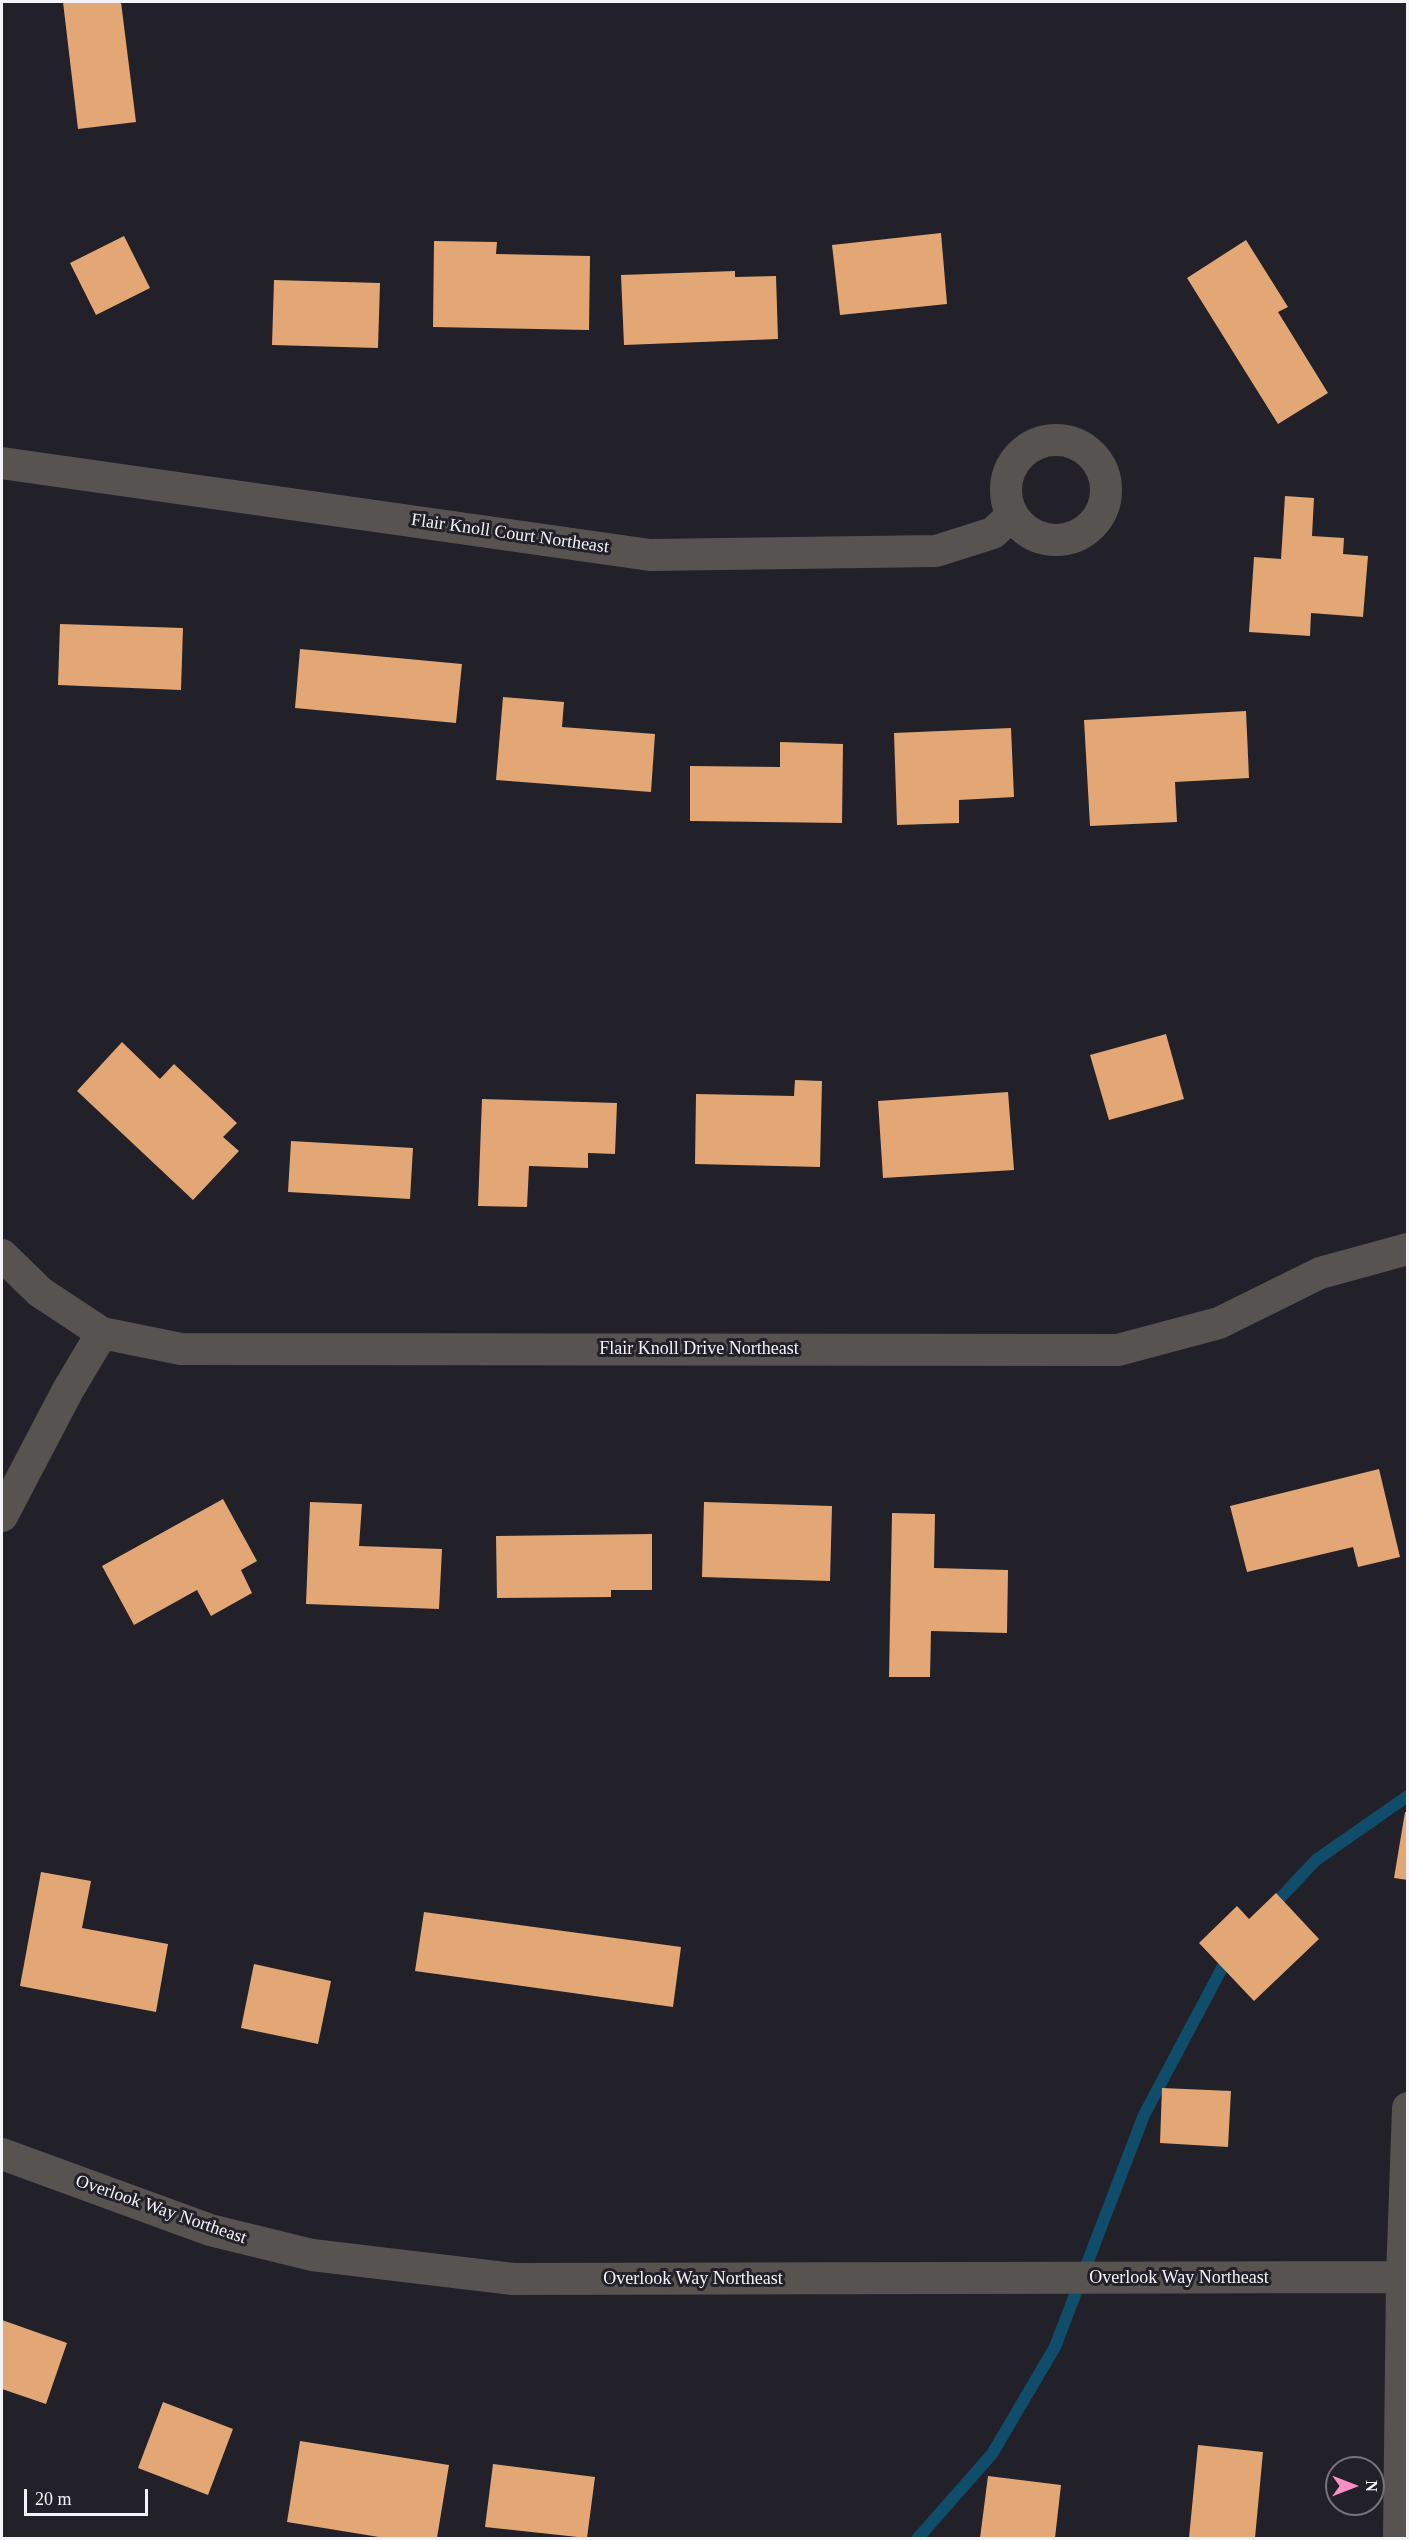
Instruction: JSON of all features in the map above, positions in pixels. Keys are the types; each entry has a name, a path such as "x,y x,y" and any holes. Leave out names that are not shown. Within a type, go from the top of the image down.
{"street":[{"name":"Flair Knoll Court Northeast","path":"2,463 650,555 936,550 993,533 1012,515"},
{"name":"Flair Knoll Drive Northeast","path":"2,1255 40,1292 102,1333 181,1349 1118,1350 1219,1323 1320,1273 1407,1249"},
{"path":"2,1516 68,1390 102,1333"},
{"path":"1399,2538 1402,2277 1407,2108"},
{"name":"Overlook Way Northeast","path":"2,2154 210,2230 312,2255 513,2279 1402,2277"}],"building":[{"path":"63,2 121,2 136,122 78,129"},
{"path":"941,233 947,304 840,315 832,245"},
{"path":"124,236 150,288 96,315 70,263"},
{"path":"1246,240 1288,307 1278,312 1328,393 1278,424 1187,278"},
{"path":"434,241 497,242 496,254 590,256 589,330 433,327"},
{"path":"735,271 735,277 776,276 778,339 624,345 621,275"},
{"path":"274,280 380,283 378,348 272,345"},
{"path":"1285,496 1314,498 1312,536 1344,538 1343,554 1368,556 1363,617 1311,613 1310,636 1249,632 1254,557 1281,559"},
{"path":"60,624 183,628 181,690 58,685"},
{"path":"300,649 462,664 456,723 295,708"},
{"path":"503,697 564,702 562,727 655,734 651,792 496,780"},
{"path":"1246,711 1249,778 1175,782 1177,822 1090,826 1084,720"},
{"path":"1011,728 1014,797 959,800 959,823 897,825 894,733"},
{"path":"780,742 843,744 842,823 690,821 690,766 780,767"},
{"path":"1166,1034 1184,1099 1109,1120 1090,1055"},
{"path":"122,1042 160,1079 174,1064 237,1123 223,1137 239,1151 193,1200 77,1091"},
{"path":"795,1080 822,1081 820,1167 695,1164 696,1094 794,1096"},
{"path":"1008,1092 1014,1170 883,1178 878,1101"},
{"path":"482,1099 617,1103 615,1154 588,1153 588,1168 529,1166 527,1207 478,1206"},
{"path":"291,1141 413,1148 410,1199 288,1192"},
{"path":"1379,1469 1400,1557 1358,1567 1353,1547 1247,1572 1230,1506"},
{"path":"223,1499 257,1561 241,1570 252,1593 211,1616 197,1590 134,1625 102,1566"},
{"path":"310,1502 362,1504 359,1546 442,1549 439,1609 306,1604"},
{"path":"704,1502 832,1506 830,1581 702,1577"},
{"path":"892,1513 935,1514 934,1568 1008,1570 1007,1633 931,1631 930,1677 889,1677"},
{"path":"652,1534 652,1590 611,1590 611,1597 497,1598 496,1536"},
{"path":"1405,1812 1408,1813 1408,1880 1394,1878"},
{"path":"41,1872 91,1881 82,1928 168,1944 156,2012 20,1986"},
{"path":"1276,1893 1319,1939 1254,2001 1199,1943 1237,1906 1249,1919"},
{"path":"424,1912 681,1947 673,2007 415,1971"},
{"path":"254,1964 331,1981 318,2044 241,2028"},
{"path":"1162,2088 1231,2091 1228,2147 1160,2143"},
{"path":"2,2320 67,2343 46,2404 2,2389"},
{"path":"163,2402 233,2429 208,2495 138,2468"},
{"path":"300,2441 449,2465 437,2538 385,2538 287,2522"},
{"path":"1198,2445 1263,2452 1255,2538 1189,2538"},
{"path":"493,2464 595,2477 587,2538 485,2527"},
{"path":"988,2476 1061,2485 1055,2538 980,2538"}],"waterway":[{"path":"1269,1910 1316,1860 1408,1796"},
{"path":"918,2538 992,2454 1055,2347 1144,2115 1230,1953"}]}
